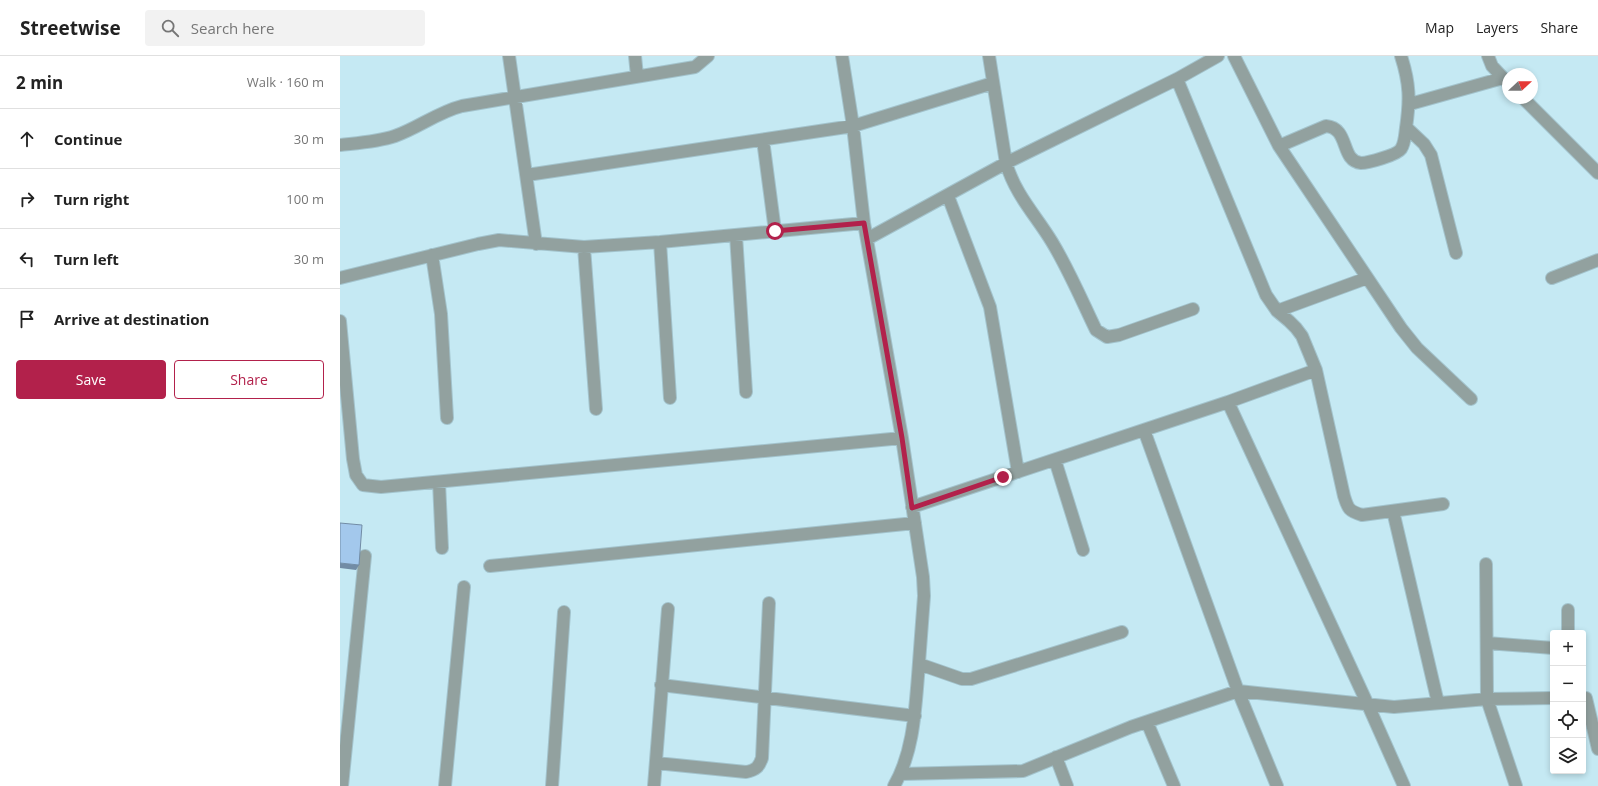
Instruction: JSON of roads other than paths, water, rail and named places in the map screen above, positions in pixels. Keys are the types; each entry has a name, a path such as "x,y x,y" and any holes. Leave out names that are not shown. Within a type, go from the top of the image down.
{"street":[{"path":"508,56 516,96 536,244"},
{"path":"635,56 637,76"},
{"path":"340,145 378,140 394,136 450,109 516,96 695,67 708,56"},
{"path":"842,56 853,126 864,223 902,438 923,576 924,596 915,716 910,743 901,774 894,786"},
{"path":"989,56 1006,164 1011,179 1019,195 1052,242 1096,330 1107,338 1193,309"},
{"path":"867,239 1006,164 1177,79 1218,56"},
{"path":"1234,56 1279,146 1401,328 1417,348 1471,399"},
{"path":"1279,146 1326,126 1333,127 1340,132 1350,157 1357,162 1364,163 1393,154 1400,150 1404,143 1410,104 1407,72 1401,56"},
{"path":"1488,56 1492,66 1502,77"},
{"path":"1177,79 1266,295 1276,311 1296,328 1302,336 1316,370 1347,506 1351,512 1362,515 1444,504"},
{"path":"1410,104 1502,82"},
{"path":"526,175 853,126 993,83"},
{"path":"1529,104 1598,174"},
{"path":"1406,127 1424,144 1431,156 1456,254"},
{"path":"763,140 775,231"},
{"path":"948,196 982,282 990,307 1018,472"},
{"path":"340,278 499,240 584,247 660,242 864,223"},
{"path":"736,235 746,392"},
{"path":"660,242 670,398"},
{"path":"584,247 596,409"},
{"path":"432,255 441,314 447,418"},
{"path":"1552,278 1598,260"},
{"path":"1276,311 1367,278"},
{"path":"340,321 353,459 356,474 363,485 382,487 902,438"},
{"path":"912,508 1228,402 1316,370"},
{"path":"1228,402 1404,786"},
{"path":"1144,430 1238,691 1277,786"},
{"path":"1055,460 1083,550"},
{"path":"439,482 442,548"},
{"path":"1393,511 1438,703"},
{"path":"490,566 915,523"},
{"path":"342,786 365,556"},
{"path":"1486,564 1487,699 1516,786"},
{"path":"445,786 464,587"},
{"path":"656,763 746,772 753,771 760,766 762,758 766,698 769,604"},
{"path":"654,786 668,609"},
{"path":"1568,610 1568,630"},
{"path":"552,786 564,612"},
{"path":"919,664 962,679 982,676 1122,632"},
{"path":"1487,643 1550,648"},
{"path":"661,685 915,716"},
{"path":"901,774 1023,771 1147,722 1238,691 1394,707 1487,699 1550,698"},
{"path":"1586,698 1598,700"},
{"path":"1585,702 1598,749"},
{"path":"1147,722 1174,786"},
{"path":"1056,757 1068,786"}]}
